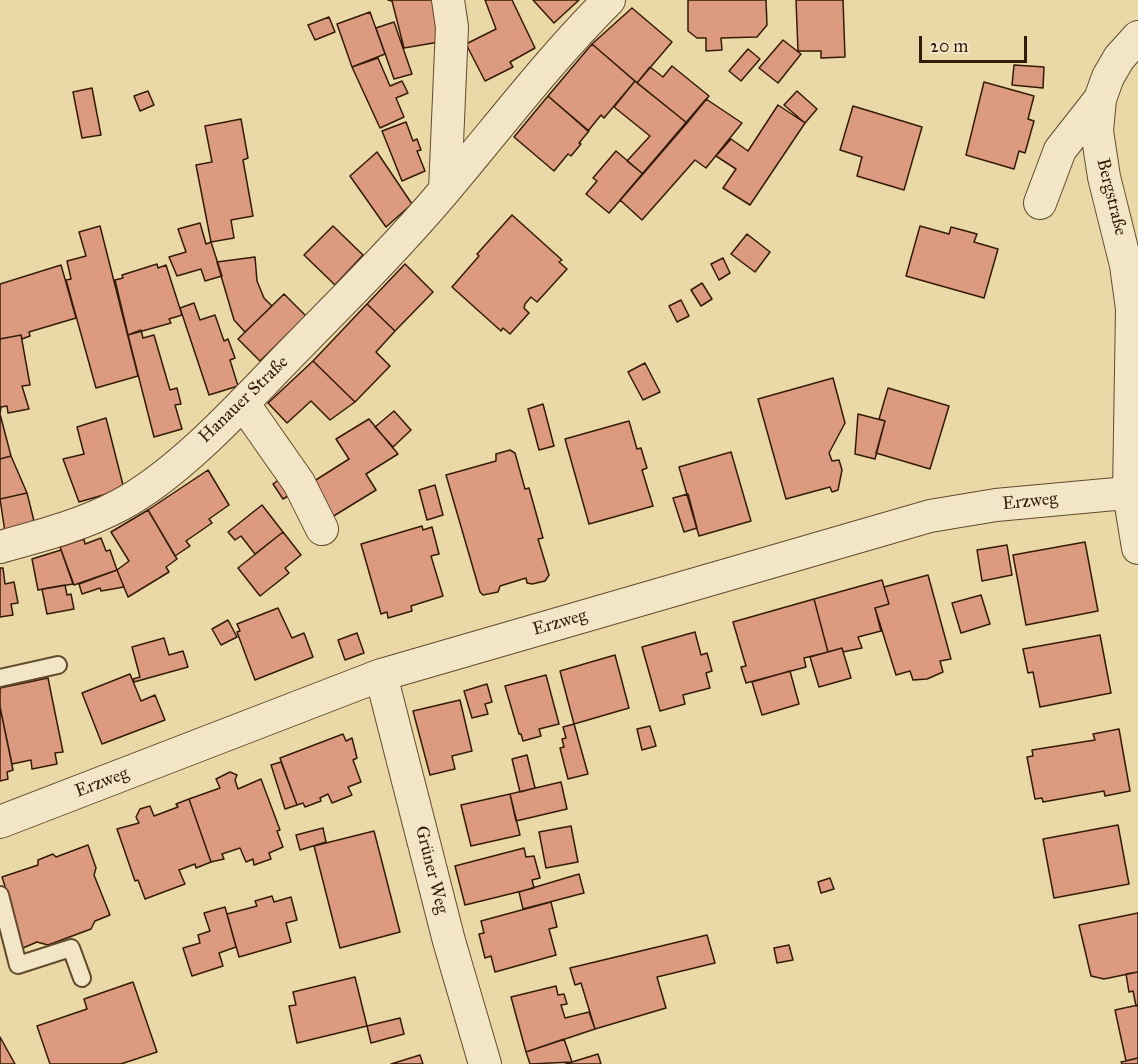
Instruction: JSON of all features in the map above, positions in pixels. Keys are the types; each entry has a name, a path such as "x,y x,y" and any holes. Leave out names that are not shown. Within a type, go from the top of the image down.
{"street":[{"path":"445,190 452,27 448,0"},
{"name":"Hanauer Straße","path":"0,547 42,536 120,505 146,489 180,462 243,404 395,247 445,190 541,71 609,0"},
{"name":"Bergstraße","path":"1138,37 1119,58 1100,99 1097,131 1100,157 1121,240 1132,309 1134,492 1138,548"},
{"path":"1040,203 1060,150 1100,99"},
{"path":"243,404 299,483 322,529"},
{"name":"Erzweg","path":"0,822 381,675 930,516 996,505 1134,492"},
{"name":"Grüner Weg","path":"381,675 449,941 485,1064"}],"lane":[{"path":"0,678 58,665"},
{"path":"0,895 18,965 71,948 82,978"}],"building":[{"path":"388,0 434,0 439,42 404,48 392,1"},
{"path":"485,0 512,0 535,48 510,62 513,67 485,81 466,44 496,29"},
{"path":"533,0 579,0 554,23"},
{"path":"688,0 766,0 767,25 757,37 721,38 722,50 706,51 706,38 697,38 688,31"},
{"path":"796,0 843,0 845,57 821,58 821,51 798,51"},
{"path":"632,8 672,42 637,83 592,44"},
{"path":"370,12 385,54 352,67 337,24"},
{"path":"329,17 335,32 315,40 308,25"},
{"path":"394,22 412,74 394,79 376,28"},
{"path":"783,40 801,54 778,83 759,68"},
{"path":"592,44 635,81 604,118 601,115 588,131 548,96"},
{"path":"748,49 760,59 741,81 729,71"},
{"path":"378,58 390,86 402,81 408,93 396,98 404,117 380,128 352,67"},
{"path":"1014,65 1044,67 1043,88 1012,85"},
{"path":"672,66 709,96 687,123 637,83 650,67 663,77"},
{"path":"635,81 687,123 643,174 627,161 650,136 614,107"},
{"path":"984,82 1034,96 1028,119 1034,121 1025,153 1019,151 1014,169 966,155"},
{"path":"92,88 101,135 82,138 73,92"},
{"path":"148,91 154,105 140,111 134,96"},
{"path":"797,91 817,109 805,123 784,105"},
{"path":"548,96 589,131 571,156 568,154 554,171 514,137"},
{"path":"706,99 742,123 706,168 695,160 642,220 620,200"},
{"path":"778,105 805,123 750,205 723,188 736,169 716,156 731,139 748,151"},
{"path":"853,106 922,127 904,190 857,176 862,157 840,150"},
{"path":"241,119 248,158 243,160 253,216 231,220 234,238 211,242 196,165 212,162 205,126"},
{"path":"406,122 413,141 417,139 421,150 417,151 425,171 402,181 382,131"},
{"path":"616,151 643,174 609,213 586,194 597,181 593,178"},
{"path":"377,152 412,204 386,227 350,176"},
{"path":"512,215 562,260 559,262 567,269 537,302 531,297 524,308 529,313 510,334 503,328 501,331 452,287 479,256 477,254"},
{"path":"200,223 206,244 211,242 222,276 205,281 201,269 177,276 169,257 186,252 178,229"},
{"path":"100,226 138,376 96,388 66,280 71,279 67,261 86,256 79,232"},
{"path":"333,226 363,255 335,285 304,255"},
{"path":"920,226 949,234 951,227 977,234 974,242 998,249 984,298 906,276"},
{"path":"747,234 770,252 755,272 731,254"},
{"path":"255,257 257,281 264,298 272,306 245,332 234,320 217,262"},
{"path":"723,258 730,273 719,280 711,264"},
{"path":"157,264 158,268 166,265 182,315 169,319 171,323 128,335 115,280 123,278 122,275"},
{"path":"405,264 433,292 395,331 367,304"},
{"path":"61,265 76,318 29,332 30,336 22,339 21,335 0,339 0,284"},
{"path":"702,283 712,299 701,306 691,290"},
{"path":"284,294 306,316 260,361 238,339"},
{"path":"681,300 689,316 677,322 669,306"},
{"path":"194,303 200,320 215,315 224,341 228,339 235,358 230,360 238,386 209,395 180,308"},
{"path":"367,304 395,331 376,352 390,366 355,402 313,361"},
{"path":"141,330 143,338 154,335 170,390 177,388 181,404 175,405 182,429 154,437 128,335"},
{"path":"21,335 30,385 22,386 29,409 8,413 7,406 1,407 0,414 0,339"},
{"path":"313,361 355,402 330,420 311,401 287,423 268,403"},
{"path":"645,363 660,392 643,400 628,372"},
{"path":"833,378 845,423 829,453 832,461 839,460 842,470 838,490 832,492 830,487 786,499 758,399"},
{"path":"888,388 949,406 930,469 876,453 885,421 879,419"},
{"path":"543,404 554,446 539,450 528,409"},
{"path":"394,411 411,430 393,447 375,427"},
{"path":"0,414 11,456 0,459"},
{"path":"858,414 885,421 875,459 855,454"},
{"path":"106,418 124,489 79,502 63,459 84,454 77,427"},
{"path":"369,419 398,454 366,474 376,490 332,517 311,483 349,459 336,439"},
{"path":"629,421 637,449 641,448 647,468 642,470 653,506 589,524 565,439"},
{"path":"510,450 515,453 525,489 529,488 543,538 538,539 549,575 545,581 532,584 527,583 526,578 500,586 498,592 483,595 480,592 446,475 496,461 496,454"},
{"path":"731,452 751,521 699,536 679,467"},
{"path":"11,456 27,493 0,499 0,459"},
{"path":"208,470 229,505 209,519 212,523 186,541 190,546 175,556 148,510"},
{"path":"284,476 295,492 283,499 273,484"},
{"path":"435,485 443,515 427,520 419,490"},
{"path":"27,493 35,525 5,532 0,499"},
{"path":"688,494 697,528 684,532 673,498"},
{"path":"262,505 283,532 255,554 241,536 235,540 228,532"},
{"path":"148,510 177,559 166,567 169,572 128,597 117,570 129,561 111,532"},
{"path":"422,526 423,530 432,527 439,554 431,556 443,596 411,606 412,611 388,618 387,612 381,614 361,544"},
{"path":"283,532 301,555 285,568 289,573 260,596 238,568"},
{"path":"101,538 106,551 110,550 117,570 74,585 60,547 84,539 85,544"},
{"path":"1085,542 1098,611 1026,625 1013,555"},
{"path":"1007,545 1012,575 982,581 977,550"},
{"path":"61,550 73,584 38,590 32,559"},
{"path":"0,568 3,568 5,584 14,582 18,603 11,604 13,615 0,617"},
{"path":"117,570 124,587 101,591 100,588 82,594 79,584"},
{"path":"928,575 951,659 940,661 943,672 927,679 913,680 910,671 896,675 875,608 889,604 884,587"},
{"path":"882,580 889,604 875,608 881,631 858,637 862,648 843,652 842,648 828,652 814,599"},
{"path":"65,585 67,595 71,594 74,609 47,614 42,589"},
{"path":"981,595 990,624 961,633 952,603"},
{"path":"814,599 828,652 804,658 806,667 746,683 741,667 746,666 733,622"},
{"path":"278,608 292,638 304,633 313,657 255,680 237,632 240,631 237,624"},
{"path":"228,620 237,637 221,645 212,629"},
{"path":"695,632 701,655 707,653 712,671 706,673 710,688 683,695 685,704 660,711 642,647"},
{"path":"357,633 364,653 345,660 338,640"},
{"path":"1100,635 1111,693 1040,707 1033,672 1028,673 1023,649"},
{"path":"164,638 169,655 183,651 188,667 134,682 133,679 140,677 132,647"},
{"path":"842,648 851,678 819,687 810,657"},
{"path":"615,655 629,708 574,724 560,671"},
{"path":"790,671 799,704 762,715 752,682"},
{"path":"130,674 141,701 155,695 165,720 102,744 82,693"},
{"path":"546,675 559,724 539,729 541,736 523,741 505,686"},
{"path":"48,678 63,752 55,753 57,764 32,769 31,760 12,764 0,707 0,688"},
{"path":"487,684 492,702 485,704 488,714 472,718 464,691"},
{"path":"460,700 472,751 452,756 455,769 430,775 413,711"},
{"path":"0,707 13,770 7,772 8,779 0,781"},
{"path":"574,724 588,774 568,779 560,748 564,747 562,739 566,738 563,727"},
{"path":"650,726 656,746 642,750 637,729"},
{"path":"1119,729 1130,791 1105,796 1104,791 1043,802 1042,798 1035,799 1027,757 1033,756 1032,750 1095,740 1093,734"},
{"path":"343,734 346,741 352,738 357,758 353,760 361,782 348,787 352,795 332,803 328,794 320,798 321,801 305,807 303,803 297,805 280,758"},
{"path":"527,755 535,788 520,792 512,759"},
{"path":"281,762 297,805 285,809 271,765"},
{"path":"230,772 237,775 235,780 238,789 261,779 280,830 277,831 283,847 269,853 271,859 254,865 253,859 246,862 240,848 222,854 224,859 211,862 189,799 220,788 216,779"},
{"path":"561,782 567,809 516,821 510,794"},
{"path":"510,794 520,835 471,846 461,805"},
{"path":"189,799 211,862 196,868 195,864 179,870 185,884 145,899 138,880 135,881 117,829 139,823 136,817 140,809 150,806 154,816 178,807 176,804"},
{"path":"1118,825 1129,884 1054,898 1043,839"},
{"path":"571,826 578,862 546,868 539,832"},
{"path":"323,828 326,842 300,850 296,835"},
{"path":"374,831 400,932 340,948 314,846"},
{"path":"88,845 96,868 94,875 110,915 95,921 91,929 48,945 37,942 23,948 7,906 9,899 2,877 38,865 38,860 53,854 56,857"},
{"path":"524,848 526,857 534,856 540,878 532,880 534,888 465,905 455,866"},
{"path":"579,874 584,893 523,909 519,892"},
{"path":"830,878 834,889 821,893 818,882"},
{"path":"272,896 274,902 291,897 297,920 286,923 291,942 239,957 227,914 257,906 255,901"},
{"path":"551,902 557,927 549,929 556,955 495,972 491,956 485,958 479,934 484,933 481,921"},
{"path":"225,907 236,947 219,953 223,966 192,976 183,948 200,943 198,935 210,931 204,913"},
{"path":"1138,913 1138,972 1104,979 1091,976 1079,925"},
{"path":"707,935 715,963 657,977 666,1008 595,1029 581,983 575,985 570,968"},
{"path":"789,945 793,960 777,963 774,948"},
{"path":"1138,972 1138,1005 1136,1006 1133,991 1129,992 1126,974"},
{"path":"355,977 367,1026 297,1043 289,1006 296,1005 293,992"},
{"path":"133,982 157,1052 121,1064 50,1064 37,1026 87,1009 84,999"},
{"path":"556,986 558,995 564,994 567,1004 561,1005 565,1018 589,1012 595,1029 526,1052 511,997"},
{"path":"1138,1005 1138,1058 1126,1061 1115,1010"},
{"path":"400,1018 404,1034 371,1043 367,1026"},
{"path":"0,1037 15,1064 0,1064"},
{"path":"564,1039 572,1062 530,1064 526,1052"},
{"path":"598,1054 601,1064 566,1064 572,1062"},
{"path":"420,1055 423,1064 391,1064"},
{"path":"1138,1058 1138,1064 1122,1064 1121,1062"}]}
